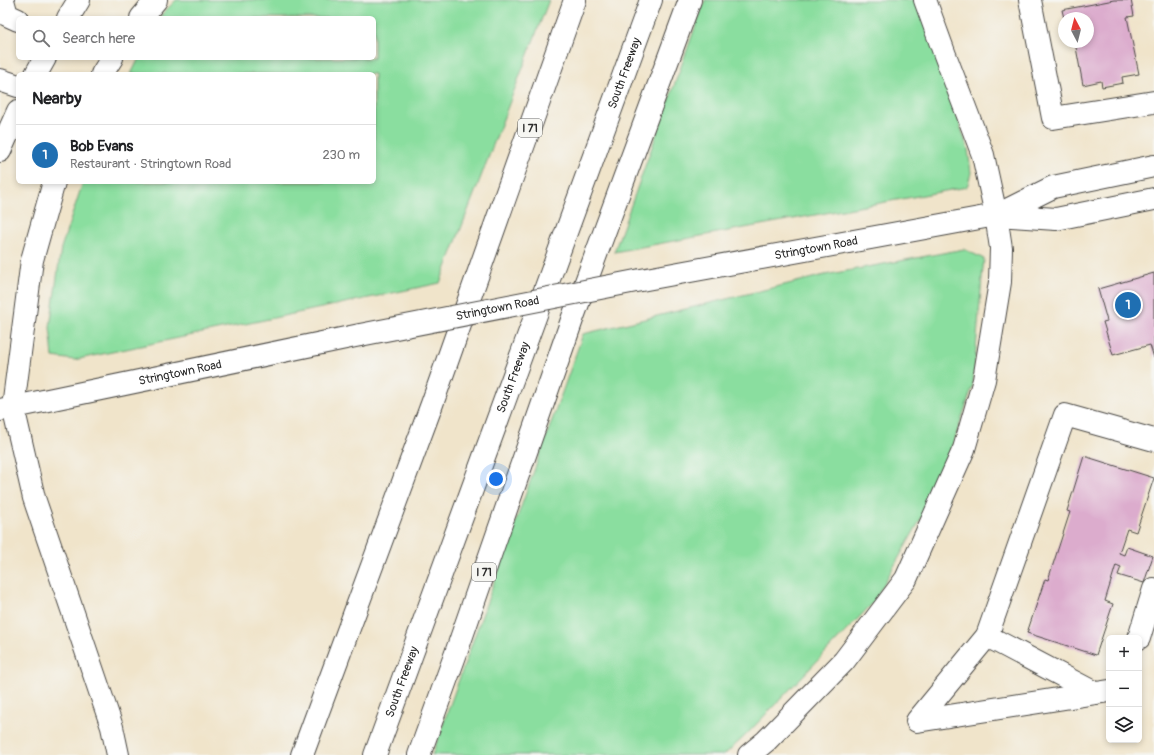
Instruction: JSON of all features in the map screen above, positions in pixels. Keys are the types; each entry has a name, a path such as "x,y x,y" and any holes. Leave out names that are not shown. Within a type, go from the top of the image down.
{"main road":[{"path":"69,16 79,0"},
{"path":"143,16 156,0"},
{"name":"I 71","path":"302,755 432,404 575,0"},
{"name":"South Freeway","path":"375,755 651,0"},
{"name":"I 71","path":"419,755 573,316 690,0"},
{"path":"749,755 766,741 844,661 906,579 964,449 984,380 1000,282 1001,248 996,215 983,155 944,55 925,0"},
{"path":"1030,0 1054,118 1154,102"},
{"path":"37,72 44,60"},
{"path":"103,72 111,60"},
{"path":"0,80 16,85"},
{"path":"0,151 16,115"},
{"name":"Stringtown Road","path":"996,215 1053,187 1154,166"},
{"path":"53,184 32,260 6,408 34,498 112,727 118,755"},
{"name":"Stringtown Road","path":"6,408 360,335 641,280 996,215 1056,219 1154,199"},
{"path":"1102,692 917,721 988,636 1065,415 1154,440"},
{"path":"1140,635 1154,589"},
{"path":"988,636 1102,692"}],"green space":[{"path":"176,0 549,0 440,283 74,360 53,357 50,327 61,248 82,184 376,184 376,72 132,72 138,60 376,60 376,16 161,16"},
{"path":"705,0 917,0 968,149 971,173 967,187 614,252"},
{"path":"964,249 984,259 973,385 938,489 873,603 744,737 724,755 432,755 583,334 825,275"}],"building":[{"path":"1114,0 1131,0 1134,16 1127,17 1139,74 1122,77 1123,83 1102,87 1101,81 1083,85 1076,48 1094,48 1094,12 1062,12 1062,10"},
{"path":"1154,273 1154,358 1150,345 1113,355 1103,322 1107,321 1098,289"},
{"path":"1084,456 1154,478 1136,532 1127,529 1119,553 1124,555 1127,547 1153,556 1144,583 1118,575 1121,567 1116,565 1105,601 1113,604 1096,655 1027,633 1045,579 1048,580 1070,512 1067,511"}],"place":[{"name":"Bob Evans","path":"1128,305"}]}
